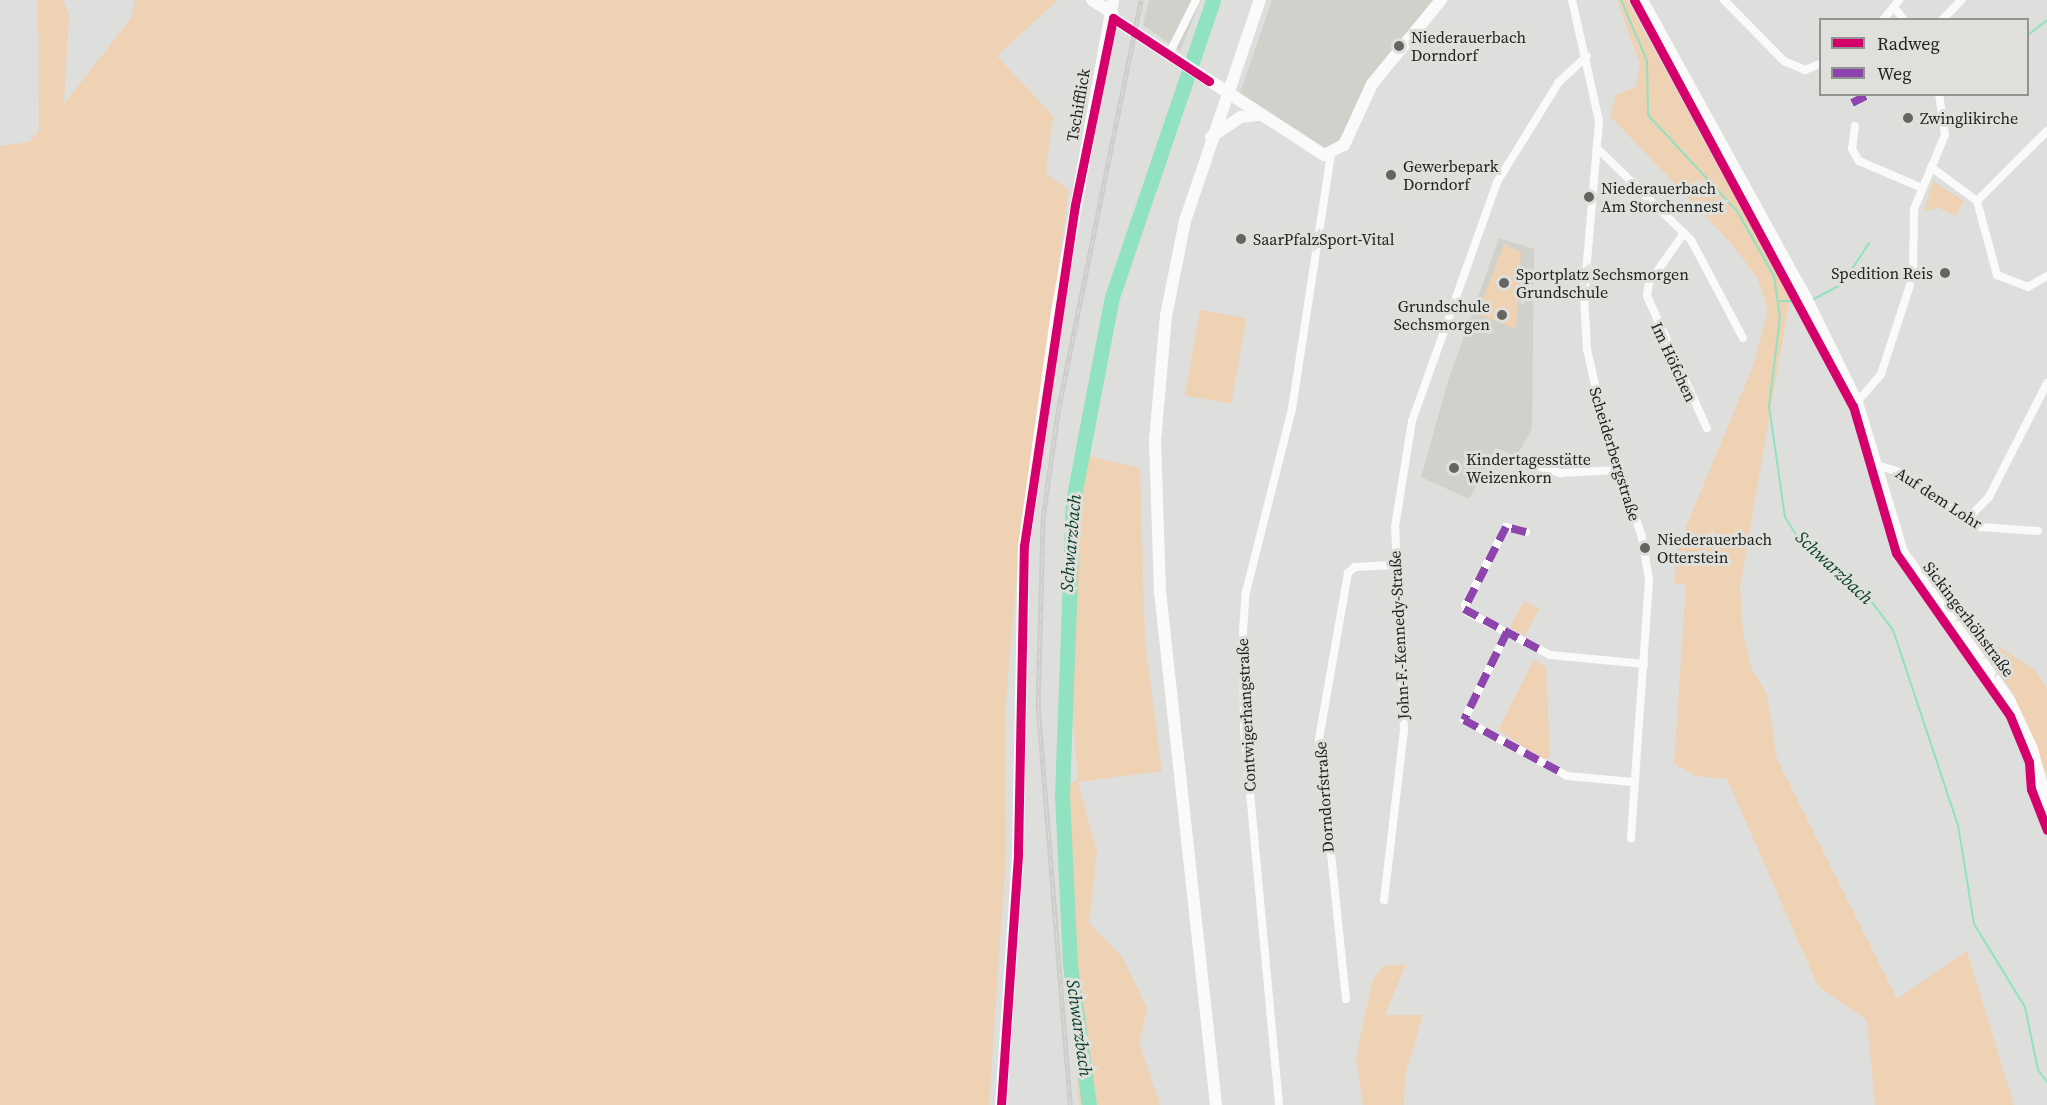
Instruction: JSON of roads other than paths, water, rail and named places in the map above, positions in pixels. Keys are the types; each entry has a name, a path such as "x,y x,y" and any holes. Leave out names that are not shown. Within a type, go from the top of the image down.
{"main road":[{"path":"1092,0 1112,10 1172,56 1257,115 1319,154 1331,154 1349,138 1372,84 1441,0"},
{"path":"1216,1105 1160,591 1155,441 1159,370 1176,258 1224,92 1260,0"},
{"name":"Sickingerhöhstraße","path":"1642,0 1811,307 1857,402 1902,552 2009,700 2032,748 2047,805"},
{"name":"Tschifflick","path":"1001,1105 1018,853 1024,546 1075,205 1112,10"},
{"path":"1211,137 1241,117 1257,115"}],"street":[{"path":"1172,56 1196,0"},
{"name":"Scheiderbergstraße","path":"1572,0 1599,107 1585,321 1595,393 1646,559 1645,664 1633,782 1631,838"},
{"path":"1724,0 1784,61 1805,70 1819,65"},
{"path":"1944,18 1961,0"},
{"path":"1885,18 1897,4 1903,18"},
{"name":"John-F.-Kennedy-Straße","path":"1384,900 1404,731 1393,565 1398,493 1412,421 1490,200 1533,121 1571,67 1587,56"},
{"path":"1857,402 1881,374 1908,292 1915,264 1914,209 1947,125 1940,96"},
{"path":"1855,126 1852,149 1859,161 1922,188"},
{"path":"1977,201 2047,131"},
{"path":"1598,149 1684,232 1743,338"},
{"name":"Contwigerhangstraße","path":"1279,1105 1246,746 1243,631 1246,592 1292,410 1331,154"},
{"path":"1931,167 1977,201 1997,275 2028,286 2047,276"},
{"name":"Im Höfchen","path":"1684,232 1649,283 1647,296 1707,428"},
{"path":"1967,519 1989,497 2047,383"},
{"path":"1524,462 1561,473 1618,470"},
{"name":"Auf dem Lohr","path":"1876,465 1897,471 1985,529 2038,531"},
{"path":"1526,532 1506,527 1464,609 1563,658 1645,664"},
{"name":"Dorndorfstraße","path":"1346,999 1332,892 1320,730 1348,573 1355,567 1393,565"},
{"path":"1507,632 1464,720 1567,776 1633,782"}],"waterway":[{"name":"Schwarzbach","path":"1089,1105 1070,965 1062,795 1073,501 1112,297 1213,0"},
{"name":"Schwarzbach","path":"1621,0 1647,61 1648,115 1737,211 1774,276 1780,318 1769,406 1785,517 1799,539 1865,593 1893,630 1958,825 1974,924 2025,1007 2038,1070 2047,1082"},
{"path":"2029,34 2047,20"},
{"path":"1812,300 1842,284 1869,243"},
{"path":"1780,301 1804,302"}],"railway":[{"path":"1070,1105 1038,703 1043,517 1058,411 1141,0"}],"place":[{"name":"Niederauerbach Dorndorf","path":"1399,46"},
{"name":"Zwinglikirche","path":"1908,118"},
{"name":"Gewerbepark Dorndorf","path":"1391,175"},
{"name":"Niederauerbach Am Storchennest","path":"1589,197"},
{"name":"SaarPfalzSport-Vital","path":"1241,239"},
{"name":"Spedition Reis","path":"1945,273"},
{"name":"Sportplatz Sechsmorgen Grundschule","path":"1504,283"},
{"name":"Grundschule Sechsmorgen","path":"1502,315"},
{"name":"Kindertagesstätte Weizenkorn","path":"1454,468"},
{"name":"Niederauerbach Otterstein","path":"1645,548"}]}
